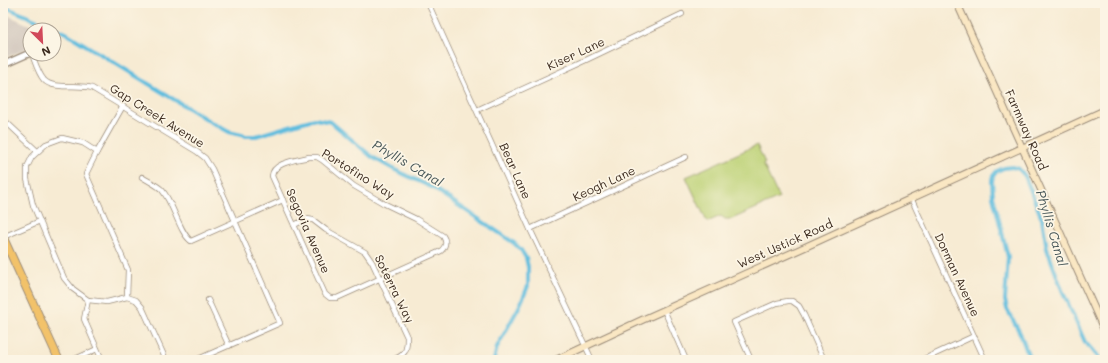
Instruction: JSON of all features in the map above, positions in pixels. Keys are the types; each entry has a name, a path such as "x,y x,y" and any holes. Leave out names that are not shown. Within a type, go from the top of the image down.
{"main road":[{"name":"Farmway Road","path":"957,3 1105,332"},
{"name":"West Ustick Road","path":"556,360 1105,110"},
{"path":"3,237 59,360"}],"street":[{"name":"Bear Lane","path":"428,3 530,229 592,360"},
{"name":"Kiser Lane","path":"476,110 544,80 682,14"},
{"path":"3,66 22,57"},
{"name":"Gap Creek Avenue","path":"35,62 44,80 49,84 56,86 85,86 92,88 196,151 205,158 212,168 280,323 229,346"},
{"path":"123,106 86,174 128,270 127,297"},
{"path":"3,119 37,152"},
{"path":"97,152 83,143 62,138 46,144 32,156 27,167 27,179 33,205 64,278 73,289 88,300 107,302 127,297 136,300 142,307 166,360"},
{"name":"Portofino Way","path":"272,170 277,166 309,157 317,157 354,186 383,203 416,219 443,236 446,240 446,244 441,251 380,278"},
{"name":"Keogh Lane","path":"530,229 686,157"},
{"name":"Segovia Avenue","path":"272,170 272,176 325,294 330,298 337,298 380,278"},
{"path":"142,177 161,189 171,203 186,237 191,241 283,200"},
{"name":"Dorman Avenue","path":"911,198 985,360"},
{"name":"Soterra Way","path":"294,225 307,219 313,220 326,230 365,252 380,278 406,337 407,348 403,356 393,360"},
{"path":"3,237 40,221"},
{"path":"88,300 84,319 102,360"},
{"path":"196,360 229,346 208,300"},
{"path":"751,360 734,322 777,302 788,300 792,301 798,306 804,316 824,360"},
{"path":"664,310 686,360"},
{"path":"922,360 974,336"},
{"path":"73,360 98,350"}],"shaded area":[{"path":"3,13 23,22 22,51 3,59"}],"green space":[{"path":"757,145 765,163 763,164 779,198 732,219 725,219 721,216 707,222 686,177"}],"waterway":[{"name":"Phyllis Canal","path":"3,6 66,33 229,132 246,136 256,136 315,119 331,122 372,157 433,188 514,243 526,258 528,267 528,286 520,305 497,347 494,360"},
{"name":"Phyllis Canal","path":"1030,360 1020,333 1007,309 1005,300 1008,257 993,196 992,181 993,176 997,171 1004,168 1013,167 1019,169 1025,176 1042,219 1047,249 1062,290 1085,342 1101,360"}]}
